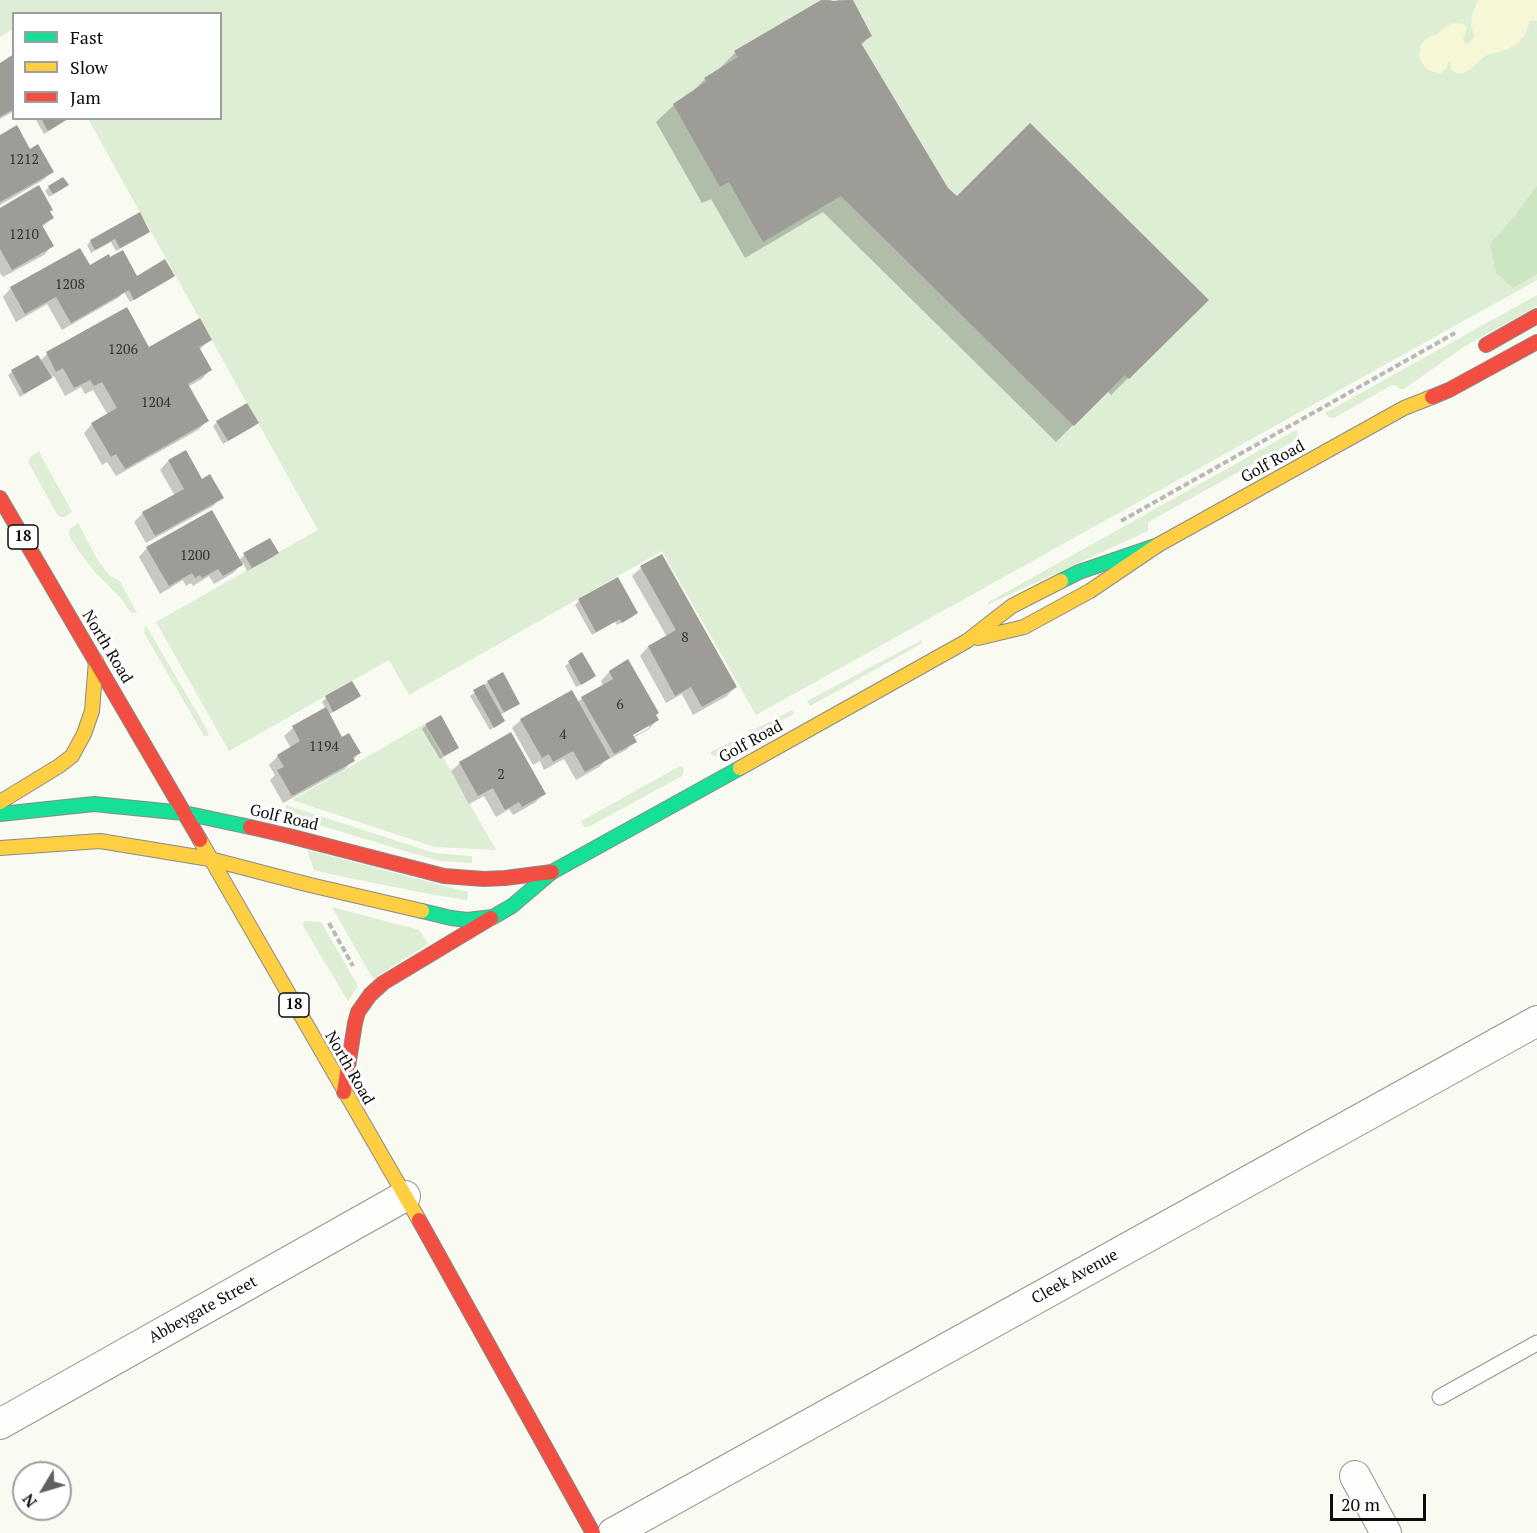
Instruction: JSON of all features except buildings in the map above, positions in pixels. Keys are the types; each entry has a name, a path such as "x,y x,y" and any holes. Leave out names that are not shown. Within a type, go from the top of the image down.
{"main road":[{"path":"1473,352 1537,316"},
{"name":"Golf Road","path":"967,641 1024,627 1090,591 1158,545 1404,408 1449,390 1537,342"},
{"name":"Golf Road","path":"1404,408 1435,381"},
{"name":"North Road","path":"0,498 405,1196 593,1533"},
{"name":"Golf Road","path":"0,848 100,841 210,859 451,918 467,920 493,917 512,906 552,872 967,641 1012,606 1079,572 1158,545"},
{"path":"0,802 72,756 84,734 92,711 96,661"},
{"name":"Golf Road","path":"0,814 94,804 184,813 289,836 444,876 475,880 552,872"},
{"path":"344,1092 355,1023 358,1012 370,995 383,983 493,917"}],"street":[{"name":"Cleek Avenue","path":"613,1533 1537,1021"},
{"name":"Abbeygate Street","path":"0,1424 405,1196"},
{"path":"1355,1476 1386,1533"}],"lane":[{"path":"1440,1397 1537,1343"}],"path":[{"path":"1146,507 1463,328"},
{"path":"327,920 353,967"}],"shaded area":[{"path":"0,0 1537,0 1537,280 756,715 662,551 409,695 389,660 229,751 156,622 318,530 89,120 222,120 222,12 12,12 12,30 0,37"},
{"path":"1537,186 1537,274 1513,288 1496,273 1490,244"},
{"path":"1537,295 1537,306 1465,346 1404,389 1392,385 1334,418 1330,418 1325,413"},
{"path":"1296,430 1298,434 1294,441 1152,520 1148,523 1148,531 987,603"},
{"path":"39,452 72,512 64,517 57,514 28,462 31,456"},
{"path":"78,523 97,559 110,576 120,581 137,613 129,610 78,550 69,533 70,529"},
{"path":"145,626 207,730 208,736 204,736 144,633"},
{"path":"922,640 921,644 810,706 807,701"},
{"path":"792,710 794,714 717,756 711,754 711,752"},
{"path":"424,724 496,850 435,847 292,800"},
{"path":"680,766 683,767 684,772 682,776 590,826 584,826 581,821"},
{"path":"286,805 434,853 472,856 472,863 439,861 288,816 284,813"},
{"path":"307,850 468,892 467,900 314,870"},
{"path":"332,907 419,930 428,944 373,979"},
{"path":"304,921 321,922 358,986 348,1001 303,926"}],"sand":[{"path":"1478,0 1537,0 1537,21 1530,21 1525,35 1518,43 1508,49 1485,56 1464,73 1457,74 1453,71 1448,61 1447,67 1440,74 1427,70 1419,57 1421,44 1450,24 1459,23 1464,24 1467,28 1463,40 1469,43 1474,35 1471,26 1472,15"}],"traffic: fast":[{"path":"1061,581 1079,572 1158,545"},
{"path":"422,911 467,920 493,917 512,906 552,872 740,768"},
{"path":"0,814 94,804 184,813 250,827"}],"traffic: slow":[{"path":"978,638 1024,627 1090,591 1158,545 1404,408 1432,397"},
{"path":"740,768 967,641 1012,606 1061,581"},
{"path":"0,802 72,756 84,734 92,711 96,661"},
{"path":"200,840 419,1220"},
{"path":"0,848 100,841 210,859 422,911"}],"traffic: jam":[{"path":"1486,345 1537,316"},
{"path":"1432,397 1537,342"},
{"path":"0,498 200,840"},
{"path":"250,827 444,876 484,879 552,872"},
{"path":"344,1092 355,1023 358,1012 370,995 383,983 491,918"},
{"path":"419,1220 593,1533"}]}
